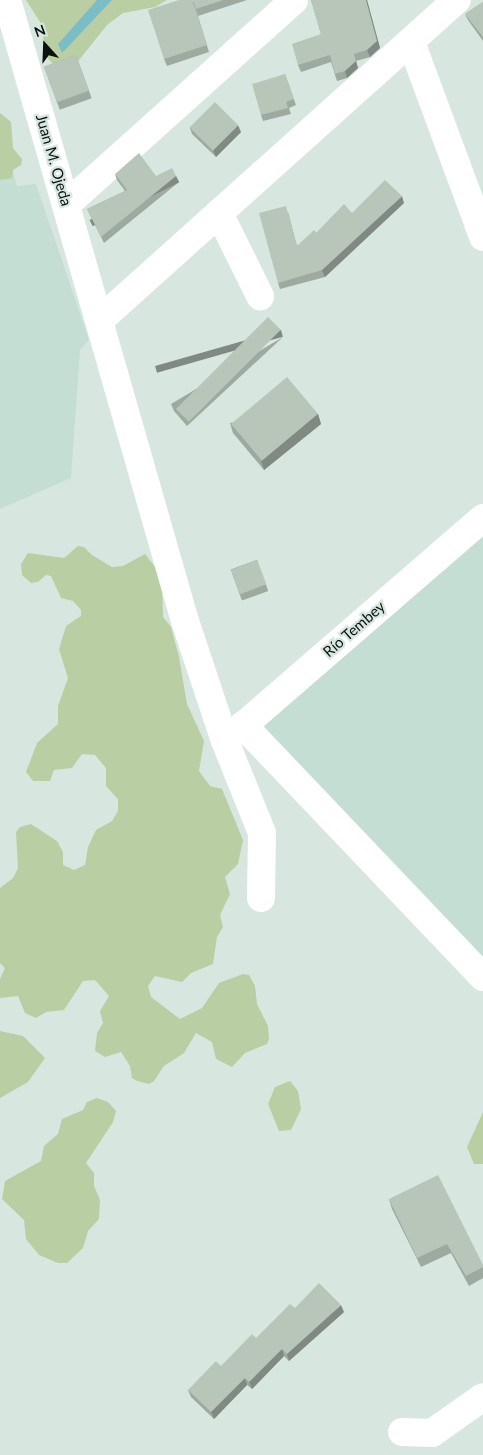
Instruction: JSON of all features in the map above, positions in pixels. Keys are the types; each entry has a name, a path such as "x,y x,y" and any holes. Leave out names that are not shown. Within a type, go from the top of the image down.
{"street":[{"name":"Juan M. Ojeda","path":"8,0 101,319 185,621 234,733 262,832 261,898"},
{"path":"67,204 294,0"},
{"path":"101,319 457,0"},
{"path":"411,42 483,238"},
{"path":"219,213 260,296"},
{"name":"Río Tembey","path":"234,733 483,518"},
{"path":"234,733 483,977"},
{"path":"402,1432 429,1444 483,1397"}],"shaded area":[{"path":"0,126 17,186 36,184 89,340 80,350 71,478 0,509"},
{"path":"483,519 483,972 250,723"}],"green space":[{"path":"26,0 167,0 155,7 123,13 107,25 75,65 57,69 45,55 42,25"},
{"path":"0,113 11,122 13,148 22,159 21,165 13,170 12,178 0,180"},
{"path":"78,546 84,547 92,555 112,567 123,566 145,554 156,568 162,585 163,617 171,627 179,657 187,704 204,741 199,771 210,786 222,789 243,840 238,864 225,877 230,894 220,915 223,927 217,937 213,964 191,973 182,982 155,976 148,986 151,997 180,1019 202,1008 219,983 243,974 249,975 255,986 257,1004 268,1026 269,1039 267,1044 245,1053 232,1067 216,1059 212,1042 196,1033 184,1053 164,1066 154,1081 149,1084 132,1078 130,1066 121,1052 105,1057 95,1051 97,1033 103,1023 100,1011 109,996 95,980 83,981 64,1010 46,1012 36,1018 25,1013 18,996 0,998 0,979 5,968 0,963 0,888 13,878 18,868 16,832 20,827 31,824 57,841 63,852 63,865 74,870 85,865 88,847 96,830 112,821 118,811 118,799 106,786 106,768 95,755 82,754 72,768 54,770 50,781 33,781 26,772 37,743 58,724 58,706 68,678 59,649 66,626 81,616 81,610 73,601 61,598 51,576 46,575 38,582 31,583 22,575 21,564 28,553 64,558"},
{"path":"0,1031 23,1036 45,1058 28,1082 0,1098"},
{"path":"290,1081 298,1091 301,1109 291,1130 279,1131 268,1104 275,1087"},
{"path":"97,1098 108,1102 116,1111 113,1122 86,1163 94,1173 94,1186 100,1200 99,1219 88,1231 83,1248 67,1263 58,1263 39,1255 26,1239 24,1220 2,1199 5,1181 41,1161 44,1146 58,1134 62,1119 83,1110 87,1102"},
{"path":"483,1112 483,1164 474,1164 467,1147"}],"water":[{"path":"97,0 112,0 62,53 58,44"}],"building":[{"path":"179,0 192,0 207,45 164,59 148,10"},
{"path":"193,0 223,0 196,9"},
{"path":"311,0 366,0 377,41 367,50 354,54 356,61 345,71 335,74 330,55 298,65 292,44 321,34"},
{"path":"483,2 483,37 465,14"},
{"path":"76,55 89,91 57,102 44,67"},
{"path":"285,74 294,99 286,102 288,108 261,115 252,84"},
{"path":"215,102 238,125 213,151 190,127"},
{"path":"139,153 156,176 172,168 176,176 101,237 87,209 127,190 115,174"},
{"path":"385,180 402,196 322,270 278,283 259,213 286,206 297,246 314,230 316,233 344,204 352,213"},
{"path":"268,317 281,330 189,422 176,409"},
{"path":"287,377 318,414 262,461 231,424"},
{"path":"257,560 266,584 240,594 231,570"},
{"path":"438,1175 483,1265 483,1267 466,1276 447,1244 417,1258 389,1199"},
{"path":"319,1283 341,1305 287,1354 282,1349 249,1382 245,1378 211,1412 188,1390 216,1361 221,1366 252,1334 256,1338 290,1304 295,1308"}]}
